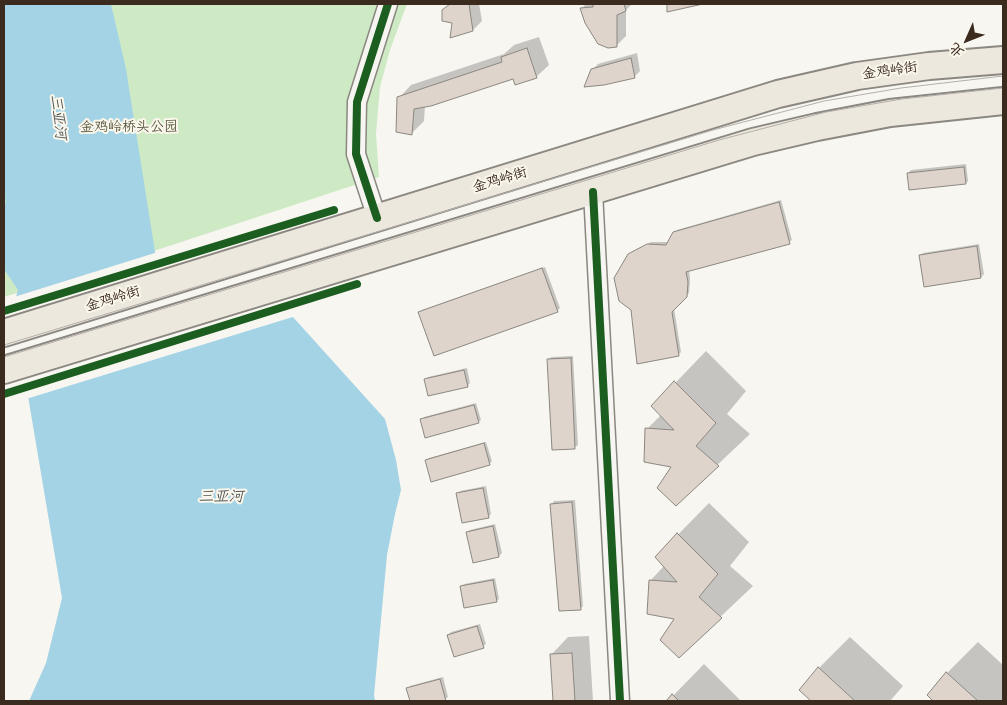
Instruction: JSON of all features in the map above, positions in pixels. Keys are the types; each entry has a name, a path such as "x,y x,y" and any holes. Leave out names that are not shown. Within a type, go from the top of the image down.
{"main road":[{"name":"金鸡岭街","path":"4,333 778,94 857,76 929,66 1003,60"},
{"path":"4,370 753,142 817,127 890,114 1003,101"}],"street":[{"path":"377,218 356,154 357,102 388,4"},
{"path":"593,192 620,701"}],"green space":[{"name":"金鸡岭桥头公园","path":"4,4 407,4 390,50 380,87 376,134 379,177 160,249 4,297"}],"water":[{"name":"三亚河","path":"4,4 111,4 126,69 156,258 256,276 385,419 396,460 401,490 387,555 375,701 29,701 46,663 62,598 13,307 18,290 4,269 4,204 6,202 4,193"}],"pier":[{"path":"158,252 158,256 257,273 296,316 26,399 10,307 14,297"}],"building":[{"path":"450,4 469,4 473,31 450,38 452,23 442,21 442,10"},
{"path":"593,4 624,4 626,11 617,15 617,47 608,48 598,44 585,23 580,8 593,7"},
{"path":"667,4 703,4 667,12"},
{"path":"527,48 537,78 515,85 513,79 431,106 414,109 412,135 396,132 397,97 502,62 501,57"},
{"path":"631,58 635,78 604,85 584,87 591,69"},
{"path":"964,167 966,184 909,190 907,173"},
{"path":"779,202 790,244 686,272 688,282 687,297 672,312 679,356 637,364 631,310 619,301 614,278 628,254 647,244 666,245 673,232"},
{"path":"977,246 981,278 924,287 919,255"},
{"path":"542,268 558,312 434,356 418,312"},
{"path":"571,358 575,449 552,450 547,359"},
{"path":"464,370 468,387 428,396 424,379"},
{"path":"674,381 716,423 696,446 719,466 676,506 657,488 671,467 644,462 645,428 674,430 651,406"},
{"path":"474,405 479,423 425,438 420,419"},
{"path":"484,443 490,465 431,482 425,460"},
{"path":"483,488 489,518 462,523 456,493"},
{"path":"572,502 581,610 559,611 550,504"},
{"path":"493,526 499,557 473,563 466,532"},
{"path":"677,533 718,574 699,597 722,618 679,658 660,640 674,619 647,614 649,580 677,582 655,557"},
{"path":"493,580 497,602 464,608 460,586"},
{"path":"477,626 484,648 454,657 447,635"},
{"path":"572,653 575,701 553,701 550,654"},
{"path":"818,667 855,701 811,701 799,690"},
{"path":"946,672 978,701 933,701 927,695"},
{"path":"440,679 446,701 410,701 406,688"},
{"path":"672,694 679,701 666,701"}],"tram line":[{"path":"4,345 713,130 824,101 901,88 1003,76"},
{"path":"4,357 719,140 826,112 902,99 1003,88"}],"cycle path":[{"path":"377,218 356,154 357,102 388,4"},
{"path":"593,192 620,701"},
{"path":"4,311 334,210"},
{"path":"4,394 357,284"}]}
